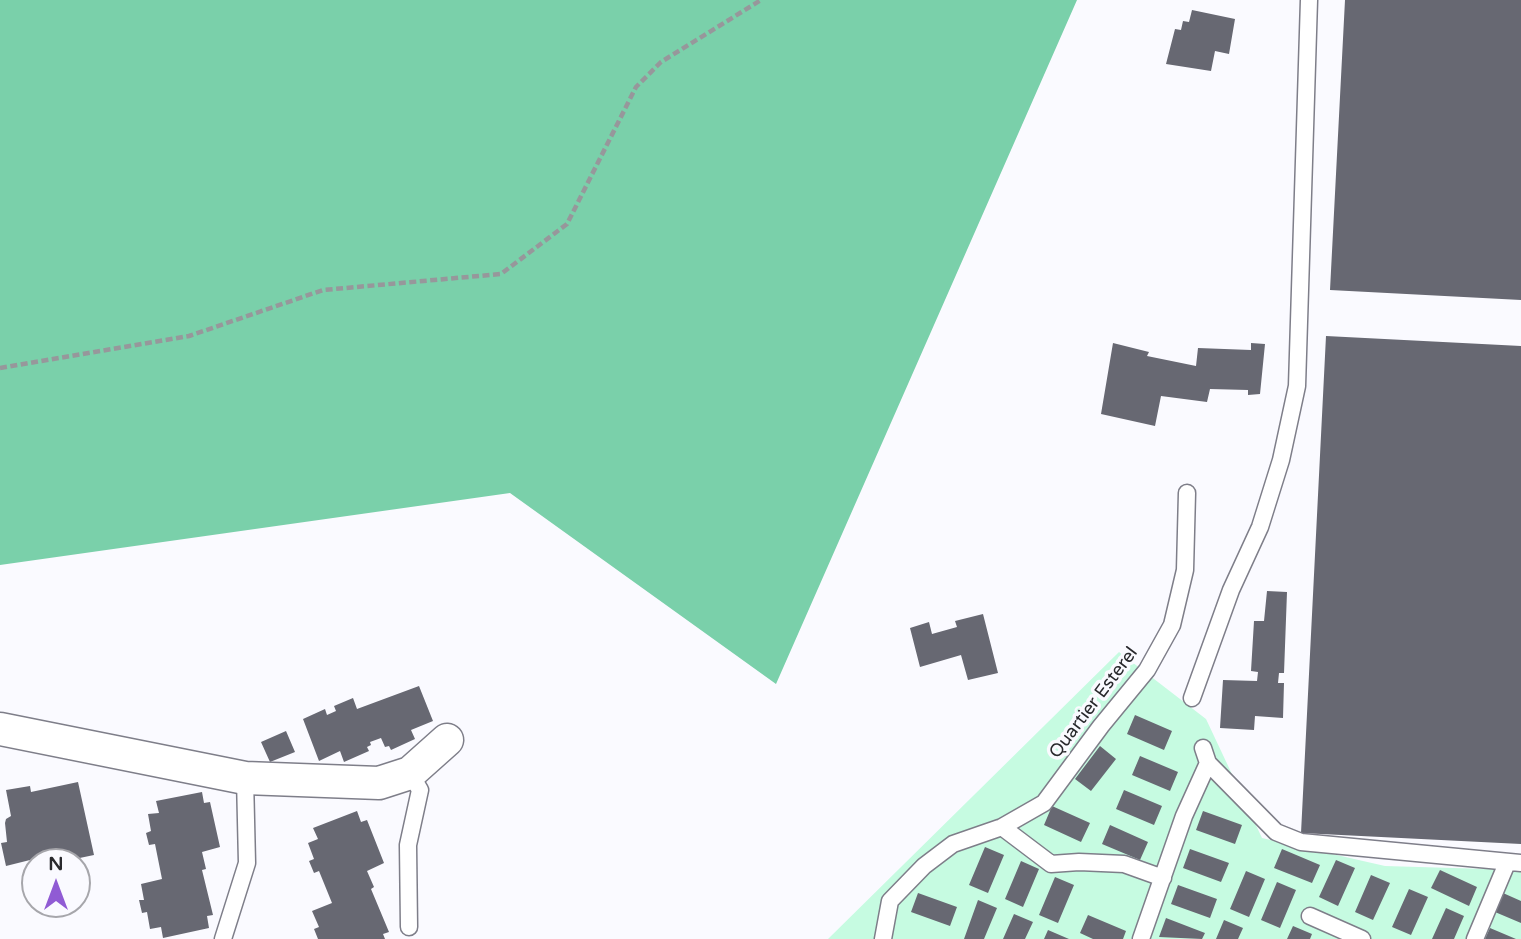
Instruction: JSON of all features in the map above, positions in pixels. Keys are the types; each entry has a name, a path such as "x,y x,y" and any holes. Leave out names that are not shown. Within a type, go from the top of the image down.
{"street":[{"path":"0,729 245,778 379,783 410,773 447,740"}],"lane":[{"path":"1192,698 1231,590 1260,527 1281,460 1297,386 1309,0"},
{"name":"Quartier Esterel","path":"883,939 890,901 924,866 953,844 1002,827 1044,803 1147,670 1172,625 1185,570 1187,494"},
{"path":"1141,939 1205,756 1276,832 1301,842 1514,863 1475,939"},
{"path":"408,927 408,845 420,790 410,773"},
{"path":"223,939 247,863 245,778"},
{"path":"1002,827 1051,864 1124,864 1163,878"},
{"path":"1310,916 1362,939"}],"path":[{"path":"0,368 189,335 323,290 500,274 567,225 636,88 661,62 761,0"}],"green space":[{"path":"0,0 1077,0 776,684 510,493 0,565"},
{"path":"1119,652 1206,719 1262,838 1385,866 1521,870 1521,939 828,939"}],"building":[{"path":"1345,0 1521,0 1521,300 1330,290"},
{"path":"1192,10 1235,19 1229,54 1215,51 1211,71 1166,64 1175,29 1181,30 1183,21 1189,22"},
{"path":"1326,336 1521,346 1521,844 1301,833"},
{"path":"1113,343 1149,352 1147,356 1196,366 1198,348 1251,350 1251,343 1265,344 1260,394 1248,395 1248,390 1210,389 1207,402 1161,396 1155,426 1101,414"},
{"path":"1267,591 1287,592 1284,673 1279,673 1278,683 1284,683 1283,718 1255,716 1254,730 1220,728 1223,680 1257,681 1258,672 1251,671 1254,621 1264,621"},
{"path":"983,614 998,673 968,680 961,655 920,667 910,628 929,622 932,634 957,627 955,621"},
{"path":"419,686 433,721 411,730 415,739 391,750 389,746 385,747 381,738 370,742 371,745 367,747 369,751 344,762 340,751 319,761 303,719 325,709 327,715 336,711 334,706 353,698 357,709"},
{"path":"1135,715 1172,731 1164,750 1127,734"},
{"path":"286,731 295,752 270,762 261,742"},
{"path":"1100,746 1116,759 1091,791 1075,779"},
{"path":"1140,756 1178,772 1170,791 1132,775"},
{"path":"78,782 94,855 91,856 91,848 21,848 21,862 6,866 1,843 7,842 5,823 11,816 6,790 30,786 31,792"},
{"path":"1124,790 1162,806 1154,825 1116,809"},
{"path":"202,792 204,803 210,802 220,847 202,852 206,869 202,870 213,915 207,916 209,928 163,938 161,927 150,929 147,912 142,913 139,900 144,900 141,884 162,879 155,844 149,845 146,833 151,831 148,814 159,813 156,801"},
{"path":"1052,806 1090,823 1081,842 1044,825"},
{"path":"357,811 361,822 367,820 384,863 367,871 374,887 371,889 389,932 383,934 385,939 318,939 314,929 319,927 312,911 332,903 319,871 314,873 309,861 314,859 308,843 318,839 313,828"},
{"path":"1203,811 1242,825 1235,844 1196,830"},
{"path":"1110,825 1148,842 1140,860 1102,844"},
{"path":"985,847 1004,855 988,893 969,885"},
{"path":"1190,849 1229,863 1221,882 1183,868"},
{"path":"1282,849 1320,865 1312,883 1274,868"},
{"path":"1336,860 1355,868 1338,906 1319,897"},
{"path":"1021,861 1039,869 1023,907 1005,899"},
{"path":"1440,870 1477,887 1469,906 1431,888"},
{"path":"1246,871 1265,879 1249,917 1230,909"},
{"path":"1371,875 1390,883 1373,920 1355,912"},
{"path":"1055,877 1074,885 1058,923 1039,915"},
{"path":"1277,882 1296,890 1280,928 1261,920"},
{"path":"1178,885 1217,899 1210,918 1171,904"},
{"path":"1409,889 1428,897 1411,935 1392,927"},
{"path":"918,893 957,907 950,926 911,912"},
{"path":"1503,893 1521,901 1521,923 1495,912"},
{"path":"978,900 997,908 984,939 964,939"},
{"path":"1446,908 1464,916 1454,939 1432,939"},
{"path":"1014,914 1033,922 1025,939 1003,939"},
{"path":"1088,915 1126,931 1123,939 1093,939 1080,933"},
{"path":"1166,918 1205,933 1202,939 1159,937"},
{"path":"1224,920 1243,928 1238,939 1216,939"},
{"path":"1293,926 1312,934 1310,939 1287,939"},
{"path":"1490,928 1516,939 1485,939"},
{"path":"1048,930 1069,939 1044,939"}]}
